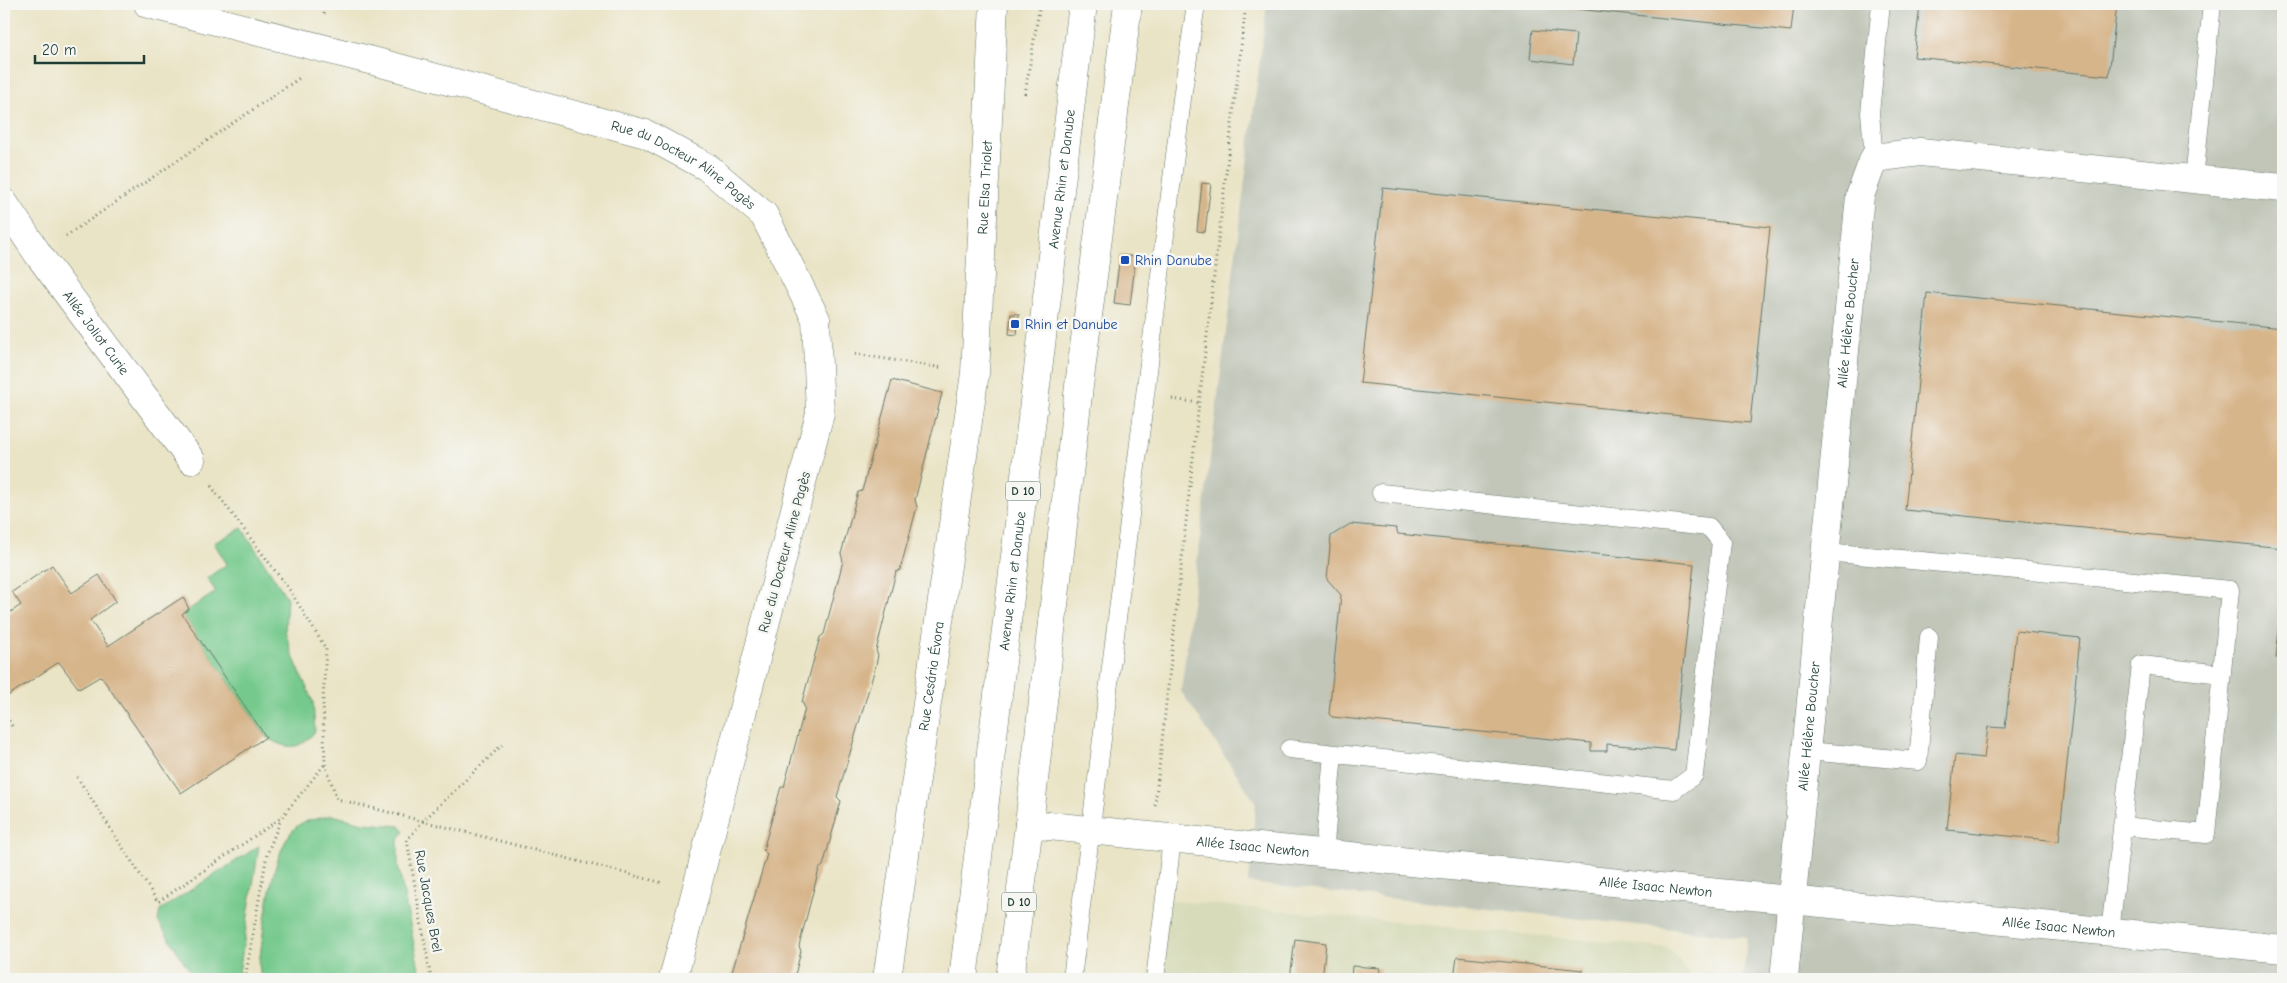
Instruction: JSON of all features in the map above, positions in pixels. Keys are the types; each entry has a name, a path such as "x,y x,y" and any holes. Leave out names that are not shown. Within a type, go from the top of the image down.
{"street":[{"name":"Rue du Docteur Aline Pagès","path":"148,4 320,47 646,134 707,167 764,215 816,319 820,413 673,979"},
{"name":"Rue Elsa Triolet","path":"975,373 994,4"},
{"name":"Avenue Rhin et Danube","path":"963,979 1083,4"},
{"name":"D 10","path":"1010,979 1030,824 1079,386 1128,4"},
{"path":"1874,158 1920,152 2283,188"},
{"name":"Allée Hélène Boucher","path":"1784,979 1860,196 1874,158"},
{"name":"Allée Joliot Curie","path":"4,203 38,254 190,460"},
{"name":"Rue Cesária Évora","path":"887,979 975,373"},
{"name":"Allée Isaac Newton","path":"1030,824 1172,840 2283,949"}],"lane":[{"path":"1072,979 1181,101 1196,4"},
{"path":"1874,158 1870,113 1881,4"},
{"path":"2194,180 2212,4"},
{"path":"1289,749 1674,790 1694,775 1721,542 1709,527 1381,493"},
{"path":"1826,552 2230,590 2206,834 2122,826"},
{"path":"1807,752 1918,761 1929,637"},
{"path":"2110,932 2141,664 2222,674"},
{"path":"1324,854 1333,754"},
{"path":"1155,979 1172,840"}],"path":[{"path":"1155,801 1246,4"},
{"path":"38,254 315,68 320,47"},
{"path":"855,354 975,373"},
{"path":"190,460 289,589 326,649 323,700 325,764 337,799 696,892"},
{"path":"4,712 12,726"},
{"name":"Rue Jacques Brel","path":"432,979 408,840 423,821 502,745"},
{"path":"77,777 158,902 281,818 325,764"},
{"path":"245,979 267,854 281,818"}],"shaded area":[{"path":"1267,4 2283,4 2283,979 1743,979 1747,937 1248,883 1256,803 1181,691"},
{"path":"1158,899 1669,948 1694,979 1148,979"}],"green space":[{"path":"242,528 287,598 285,631 292,654 313,702 315,731 309,738 298,745 287,746 266,737 182,614 216,592 207,578 227,564 214,543"},
{"path":"332,815 363,823 401,826 404,831 398,841 398,865 421,979 261,979 259,964 267,909 276,866 283,847 291,832 302,823"},
{"path":"259,846 238,979 195,979 158,921 160,910"}],"building":[{"path":"1527,4 1794,4 1791,31"},
{"path":"1920,4 2117,4 2109,76 1914,57"},
{"path":"1533,30 1576,34 1573,64 1530,59"},
{"path":"1202,183 1211,184 1205,232 1197,231"},
{"path":"1383,188 1770,227 1750,423 1360,383"},
{"path":"1120,255 1136,257 1130,305 1114,303"},
{"path":"1927,293 2283,328 2283,548 1905,510"},
{"path":"1011,314 1019,314 1017,335 1009,334"},
{"path":"892,380 942,393 915,500 917,507 900,570 896,572 876,651 878,655 876,665 837,797 841,801 823,866 819,869 799,946 801,951 794,979 730,979 767,854 763,850 781,787 784,787 805,708 802,702 820,637 824,634 843,561 841,554 858,492 862,491"},
{"path":"1350,524 1396,528 1398,534 1694,564 1674,750 1607,744 1607,751 1591,751 1591,743 1332,717 1329,714 1341,595 1327,579 1331,536"},
{"path":"52,565 72,593 99,575 116,601 90,620 108,646 183,597 189,609 182,614 266,737 181,793 101,676 79,689 59,662 6,697 4,693 4,608 8,614 21,605 12,592"},
{"path":"2283,602 2283,659 2276,658"},
{"path":"2016,631 2080,638 2059,841 1947,830 1955,755 1984,758 1988,727 2005,728"},
{"path":"1295,939 1326,943 1322,979 1290,979"},
{"path":"1457,957 1583,970 1582,979 1454,979"},
{"path":"1352,966 1380,968 1379,979 1351,979"}],"place":[{"name":"Rhin Danube","path":"1125,260"},
{"name":"Rhin et Danube","path":"1015,324"}]}
